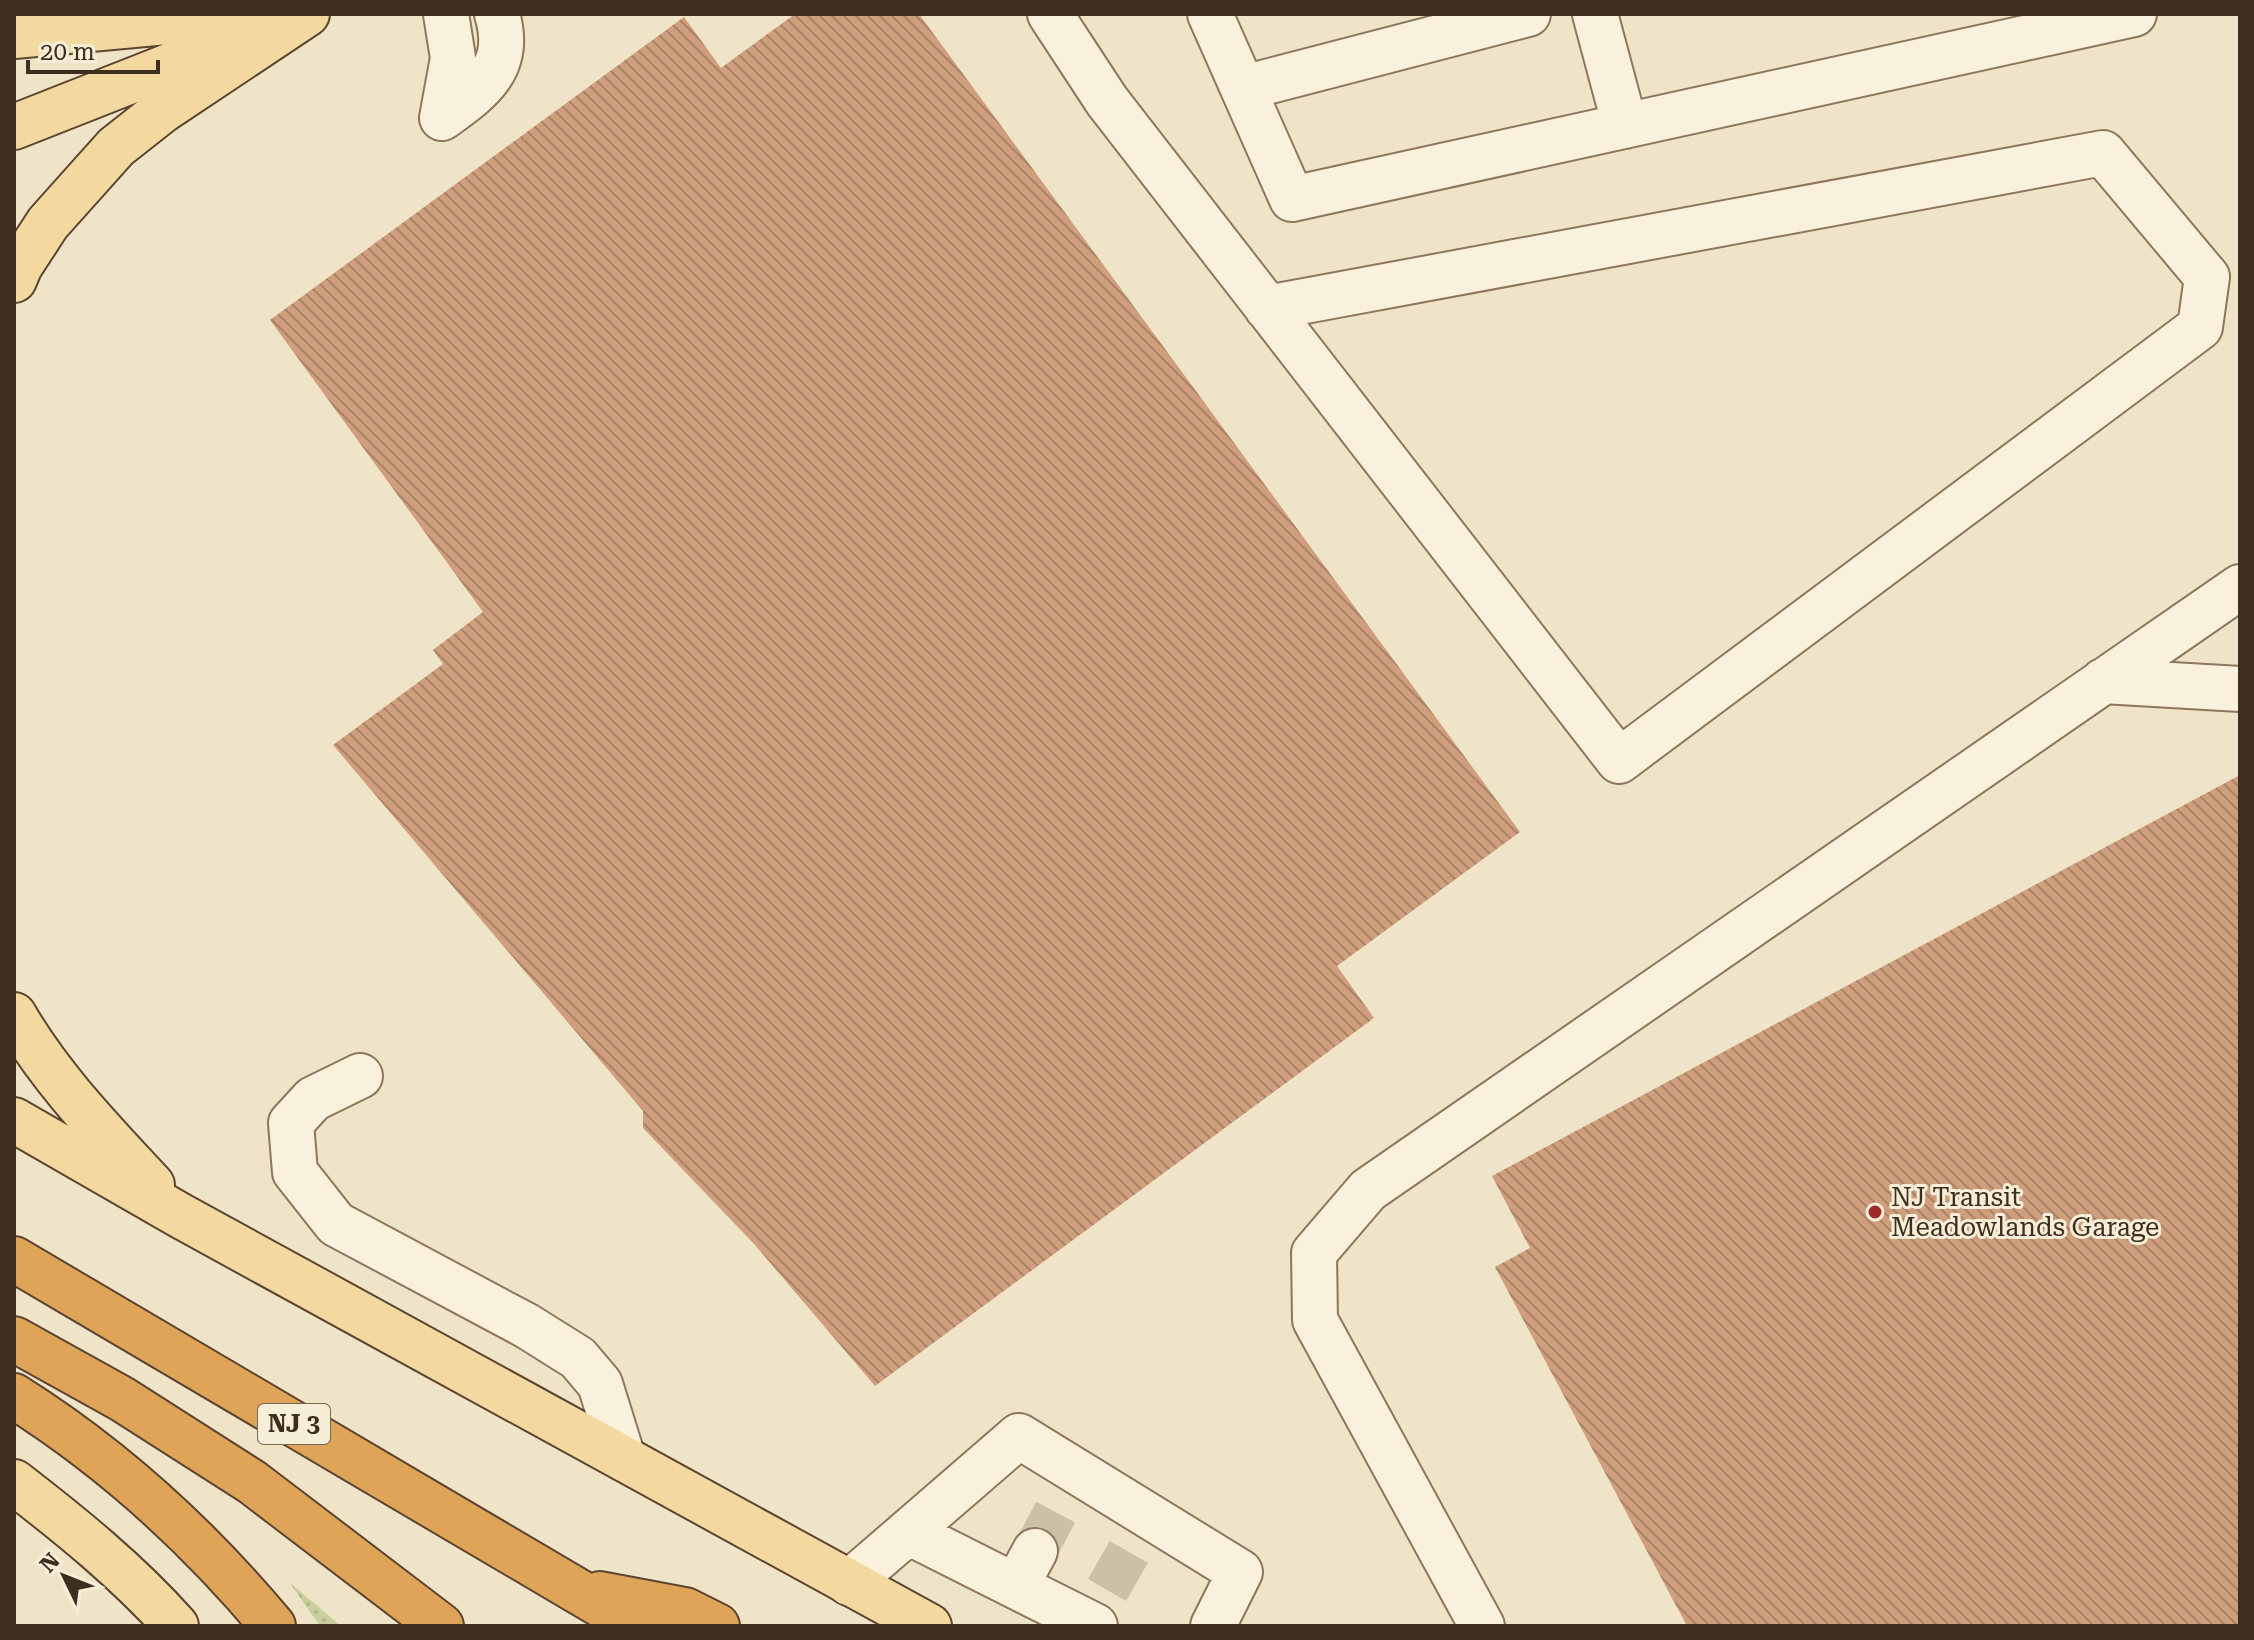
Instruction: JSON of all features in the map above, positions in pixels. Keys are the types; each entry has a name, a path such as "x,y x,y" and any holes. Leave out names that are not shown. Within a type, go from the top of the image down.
{"highway":[{"name":"NJ 3","path":"14,1259 637,1626"},
{"path":"14,1339 122,1399 252,1482 441,1626"},
{"path":"14,1396 79,1439 125,1475 199,1544 273,1626"},
{"path":"574,1589 685,1610 717,1626"}],"main road":[{"path":"14,36 254,14"},
{"path":"14,127 300,14"},
{"path":"14,280 48,223 116,147 163,110 307,14"},
{"path":"14,1015 48,1067 84,1112 181,1216"},
{"path":"14,1120 181,1216 929,1626"},
{"path":"14,1482 101,1553 176,1626"}],"lane":[{"path":"446,14 453,58 442,118 481,90 495,68 503,34 497,14"},
{"path":"1050,14 1107,101 1267,308 1619,761 2200,327 2207,277 2103,153 1267,308"},
{"path":"1210,14 1292,199 2134,14"},
{"path":"1243,88 1528,14"},
{"path":"1595,14 1625,126"},
{"path":"1482,1626 1315,1320 1314,1253 1368,1190 2240,587"},
{"path":"2103,681 2240,689"},
{"path":"360,1076 313,1099 291,1123 295,1172 336,1224 527,1326 578,1358 600,1384 623,1458"},
{"path":"849,1583 1019,1436 1069,1487 1142,1528 1240,1572 1213,1626"},
{"path":"908,1532 1025,1569 1097,1613"}],"green space":[{"path":"289,1582 341,1626 320,1626"}],"building":[{"path":"795,14 919,14 1520,832 1337,966 1374,1018 875,1386 755,1245 643,1128 643,1111 333,745 443,664 433,650 483,612 270,320 684,17 721,68"},
{"name":"NJ Transit Meadowlands Garage","path":"2240,775 2240,1626 1687,1626 1495,1267 1530,1248 1492,1176"}],"tunnel":[{"path":"1035,1551 1061,1502"},
{"path":"1107,1590 1135,1541"}],"place":[{"name":"NJ Transit Meadowlands Garage","path":"1875,1212"}]}
